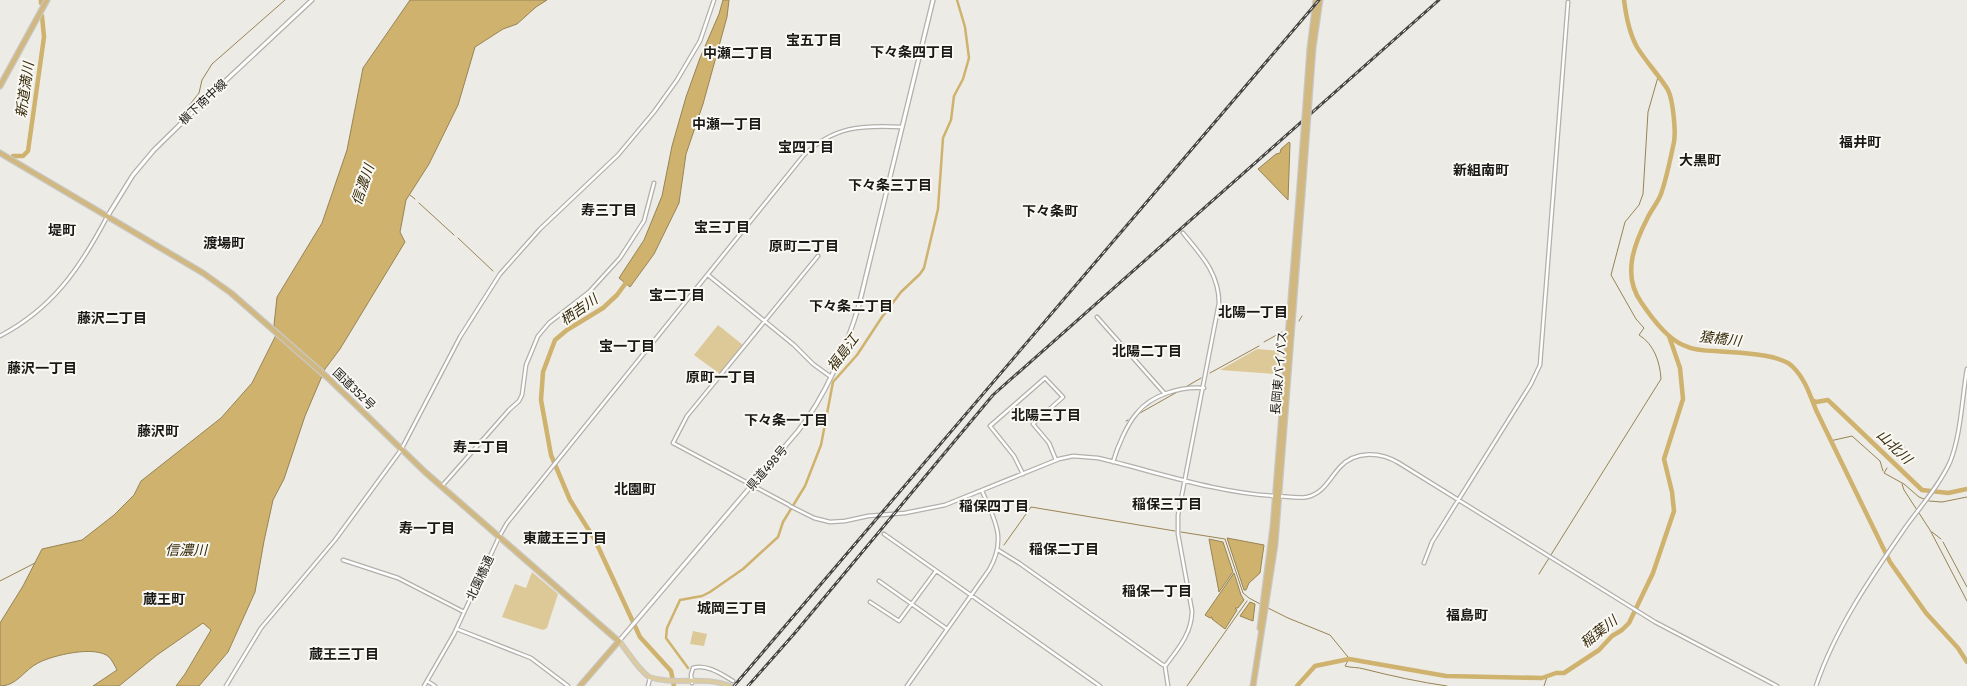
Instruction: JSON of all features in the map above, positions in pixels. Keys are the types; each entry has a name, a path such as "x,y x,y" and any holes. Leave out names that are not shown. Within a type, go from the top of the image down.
{"highway":[{"path":"0,86 46,0"},
{"name":"長岡東バイパス","path":"1251,686 1265,607 1278,496 1312,48 1318,0"},
{"name":"国道352号","path":"0,153 218,283 328,378 400,448 619,642"},
{"path":"580,686 619,642"}],"main road":[{"name":"槇下南中線","path":"107,216 133,175 154,150 312,0"},
{"name":"県道498号","path":"619,642 804,424 818,404 855,320 933,0"},
{"path":"619,642 650,678 664,684 713,682 728,685"}],"street":[{"path":"226,686 260,628 335,540 400,448 446,362 488,291 528,242 618,155 654,112 690,61 704,32 714,0"},
{"path":"1424,563 1432,542 1531,384 1540,365 1568,2"},
{"name":"北園橋通","path":"424,686 456,628 499,537 508,523 804,155 819,142 837,132 857,127 902,127"},
{"path":"442,486 507,412 520,400 523,392 526,365 540,332 589,292 620,258 644,221 654,183"},
{"path":"0,336 35,314 56,295 79,266 107,216"},
{"path":"1168,686 1165,666 1184,640 1192,617 1191,602 1178,534 1178,515 1218,316 1218,291 1210,267 1183,233"},
{"path":"818,256 688,416 673,443 753,484 794,508 819,519 840,521 868,516 905,513 940,506 1069,456 1083,456 1113,462 1243,493 1302,497 1315,494 1326,486 1348,461 1362,455 1375,454 1393,459 1678,636 1777,686"},
{"path":"708,275 794,344 813,364 831,377"},
{"path":"1097,317 1165,394"},
{"path":"1816,686 1822,668 1856,602 1946,469 1954,448 1967,369"},
{"path":"1023,474 1014,456 990,426 1045,378 1063,397 1033,424 1049,443 1056,460"},
{"path":"1113,462 1136,413 1145,405 1165,394 1185,388 1204,388"},
{"path":"907,686 990,570 998,550 999,536 996,522 982,491"},
{"path":"884,534 1100,686"},
{"path":"998,550 1165,666"},
{"path":"343,560 398,578 464,612"},
{"path":"870,602 898,621 936,571"},
{"path":"878,581 947,629"},
{"path":"456,628 531,658 568,686"},
{"path":"690,683 692,670 699,667 712,670 733,681"},
{"path":"648,686 650,678"},
{"path":"427,681 435,686"}],"shaded area":[{"path":"718,325 743,345 720,374 694,355"},
{"path":"1257,349 1279,351 1277,374 1220,370"},
{"path":"532,572 558,594 547,628 543,630 502,617 515,584 526,588"},
{"path":"693,631 707,634 704,646 690,644"}],"water":[{"name":"信濃川","path":"410,0 547,0 517,24 503,29 475,47 458,105 429,164 406,200 400,232 405,242 340,349 325,369 305,416 284,479 273,500 255,592 228,652 199,686 176,686 211,630 203,623 157,655 119,686 93,686 117,670 109,657 103,653 74,652 38,663 16,681 0,686 0,623 23,586 42,549 82,540 114,515 134,495 141,481 221,418 252,383 276,335 274,325 277,297 322,223 347,150 363,68"},
{"path":"723,0 729,0 727,17 703,104 686,154 679,203 654,254 630,287 619,278 644,240 662,196 672,146 686,97"},
{"path":"1289,142 1288,200 1258,169 1276,154 1280,153 1281,149"},
{"path":"1227,538 1264,545 1260,573 1249,583 1246,590 1244,590"},
{"path":"1209,539 1223,542 1233,572 1219,592"},
{"path":"1234,573 1244,600 1238,608 1235,608 1237,610 1225,629 1212,617 1210,618 1205,615"},
{"path":"1250,602 1255,604 1253,621 1240,616"}],"waterway":[{"path":"180,121 184,112 199,93 202,80 212,64 285,0"},
{"name":"福島江","path":"688,668 666,638 667,628 680,600 702,596 710,592 743,569 778,537 783,522 805,486 821,445 833,382 857,355 901,292 924,268 938,209 943,138 951,120 954,96 963,79 969,58 965,27 957,0"},
{"name":"猿橋川","path":"1624,0 1628,24 1634,42 1661,79 1670,95 1675,131 1667,175 1661,194 1638,238 1632,259 1631,270 1635,292 1659,326 1683,345 1699,350 1768,356 1787,362 1793,367 1807,387 1816,410 1890,562 1926,613 1958,648 1967,662"},
{"name":"新道満川","path":"13,156 23,156 28,151 44,37 42,16"},
{"path":"1539,574 1661,379 1655,354 1649,343 1639,335 1644,328 1636,319 1611,275 1625,222 1639,205 1643,194 1648,112 1658,77"},
{"path":"410,195 415,199"},
{"path":"419,203 454,235"},
{"path":"458,238 493,271"},
{"name":"栖吉川","path":"628,280 617,295 603,308 567,330 555,340 543,372 541,400 551,455 570,500 595,540 640,637 671,671 674,686"},
{"path":"1299,321 1302,316"},
{"path":"1264,342 1282,332"},
{"name":"稲葉川","path":"1297,686 1315,666 1349,659 1446,676 1542,678 1556,673 1564,673 1599,650 1612,636 1622,630 1629,623 1653,573 1674,511 1672,492 1664,459 1683,399 1680,368 1669,336"},
{"path":"1210,373 1259,346"},
{"path":"1184,388 1201,378"},
{"path":"1140,413 1179,391"},
{"name":"山北川","path":"1812,400 1816,402 1828,400 1922,490 1948,493 1967,489"},
{"path":"1830,441 1852,436 1880,461 1883,471"},
{"path":"1900,454 1904,447"},
{"path":"1887,468 1884,473 1904,484 1919,497 1929,501 1942,502 1967,497"},
{"path":"1902,484 1930,530 1967,601"},
{"path":"1004,545 1031,507 1175,531"},
{"path":"1181,532 1225,539 1243,593 1262,605"},
{"path":"1932,532 1941,539"},
{"path":"1943,542 1967,587"},
{"path":"0,581 35,563"},
{"path":"1187,686 1247,601"},
{"path":"1266,607 1330,635 1349,659 1345,666 1447,686"},
{"path":"1544,686 1547,677"}],"railway":[{"path":"734,686 1319,0"},
{"path":"748,686 794,634 993,395 1439,0"}],"district":[{"name":"宝五丁目","path":"814,40"},
{"name":"下々条四丁目","path":"912,52"},
{"name":"中瀬二丁目","path":"738,53"},
{"name":"中瀬一丁目","path":"727,124"},
{"name":"福井町","path":"1860,142"},
{"name":"宝四丁目","path":"806,147"},
{"name":"大黒町","path":"1700,160"},
{"name":"新組南町","path":"1481,170"},
{"name":"下々条三丁目","path":"890,185"},
{"name":"寿三丁目","path":"609,210"},
{"name":"下々条町","path":"1050,211"},
{"name":"宝三丁目","path":"722,227"},
{"name":"堤町","path":"62,230"},
{"name":"渡場町","path":"224,243"},
{"name":"原町二丁目","path":"804,246"},
{"name":"宝二丁目","path":"677,295"},
{"name":"下々条二丁目","path":"851,306"},
{"name":"北陽一丁目","path":"1253,312"},
{"name":"藤沢二丁目","path":"112,318"},
{"name":"宝一丁目","path":"627,346"},
{"name":"北陽二丁目","path":"1147,351"},
{"name":"藤沢一丁目","path":"42,368"},
{"name":"原町一丁目","path":"721,377"},
{"name":"北陽三丁目","path":"1046,415"},
{"name":"下々条一丁目","path":"786,420"},
{"name":"藤沢町","path":"158,431"},
{"name":"寿二丁目","path":"481,447"},
{"name":"北園町","path":"635,489"},
{"name":"稲保三丁目","path":"1167,504"},
{"name":"稲保四丁目","path":"994,506"},
{"name":"寿一丁目","path":"427,528"},
{"name":"東蔵王三丁目","path":"565,538"},
{"name":"稲保二丁目","path":"1064,549"},
{"name":"稲保一丁目","path":"1157,591"},
{"name":"蔵王町","path":"164,599"},
{"name":"城岡三丁目","path":"732,608"},
{"name":"福島町","path":"1467,615"},
{"name":"蔵王三丁目","path":"344,654"}]}
